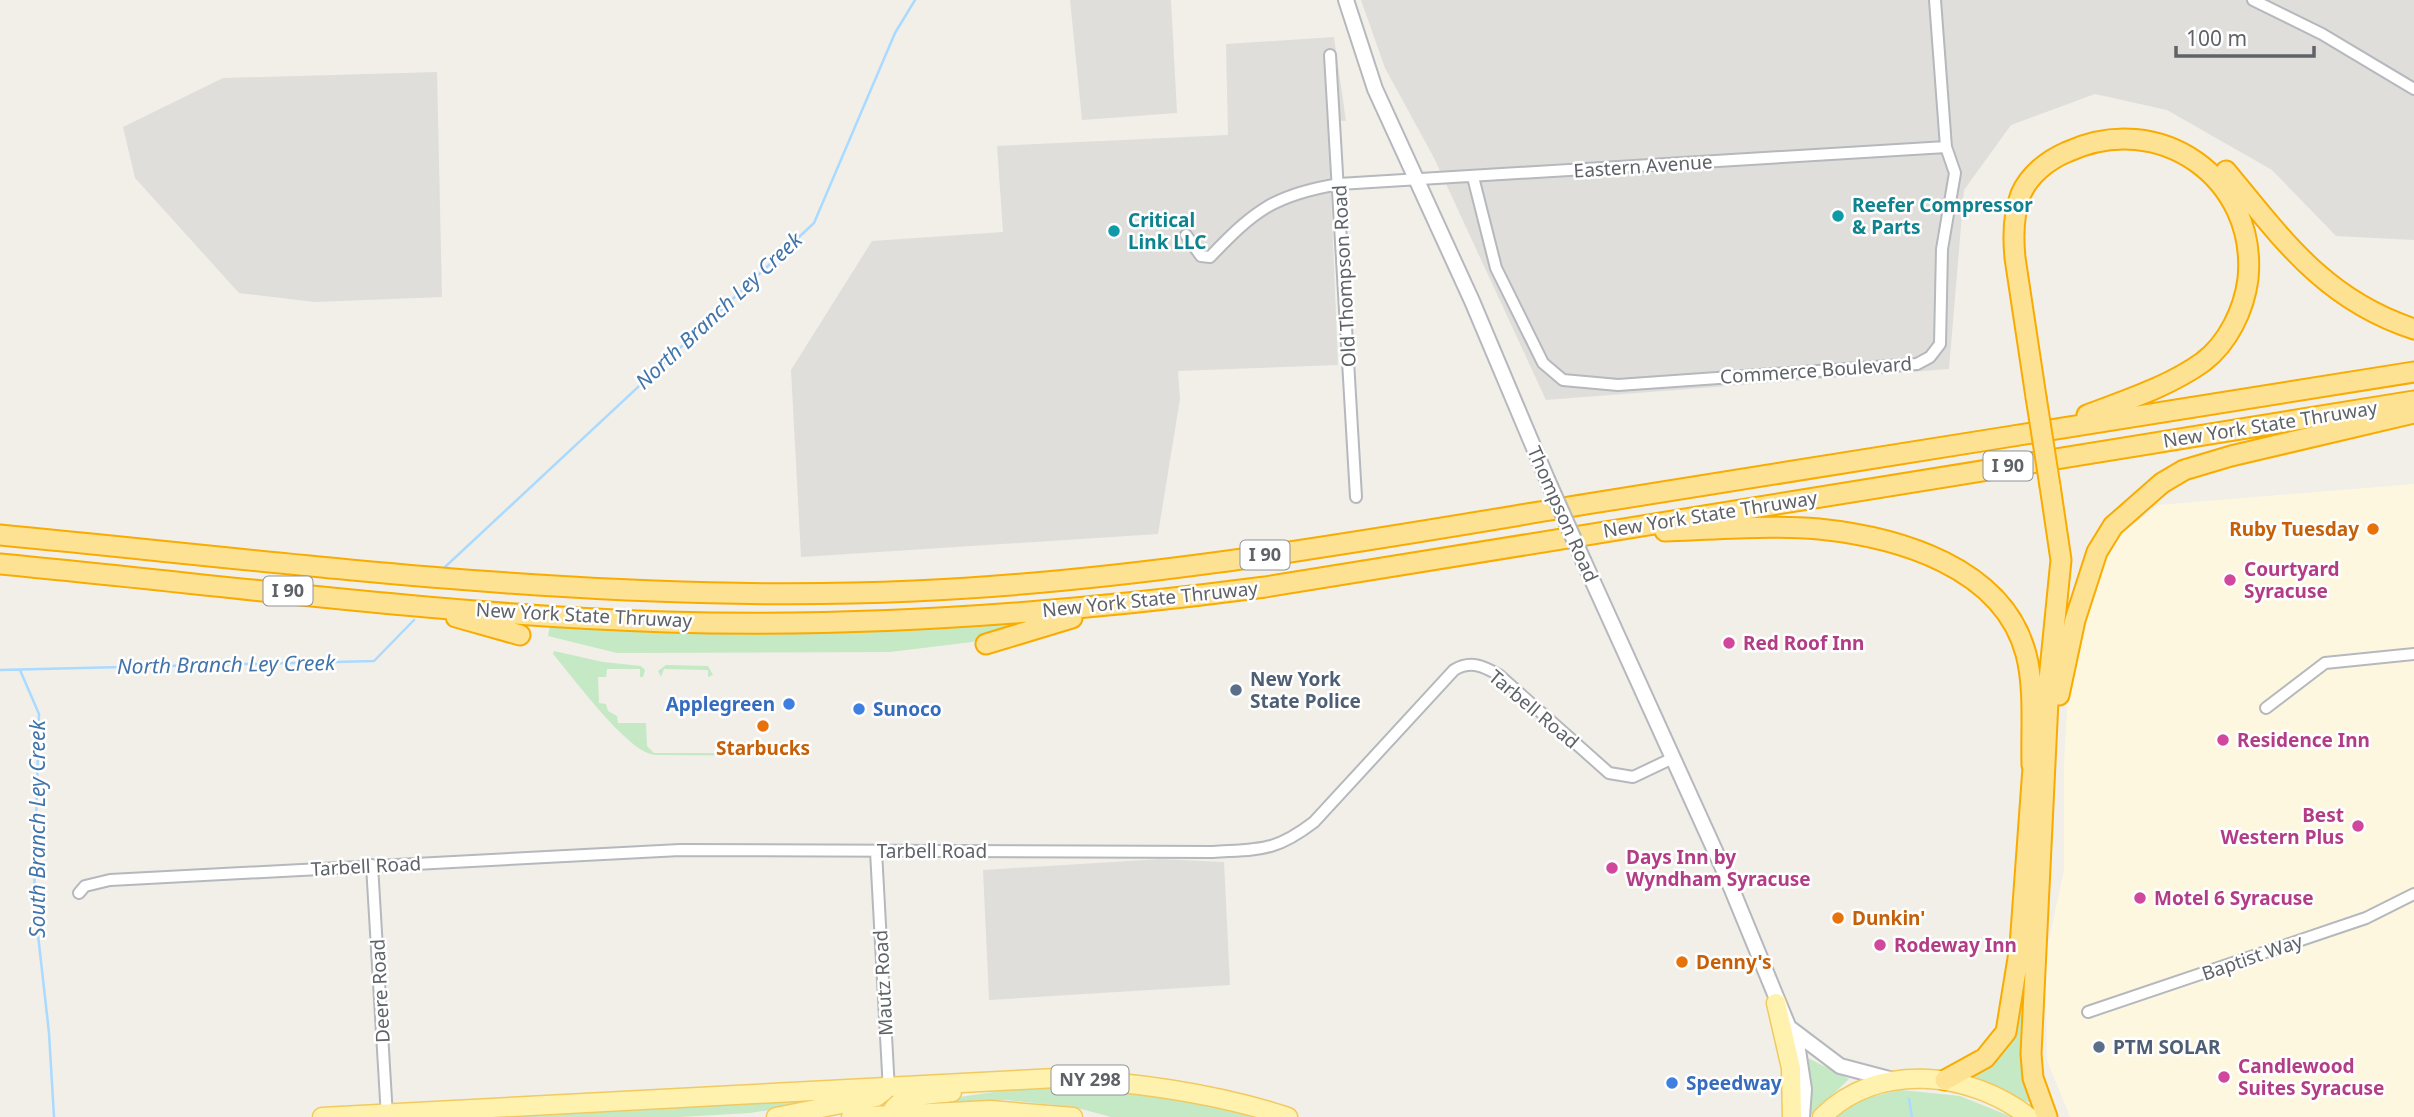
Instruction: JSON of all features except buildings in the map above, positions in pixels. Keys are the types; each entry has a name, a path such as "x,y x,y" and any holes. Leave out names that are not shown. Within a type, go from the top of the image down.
{"highway":[{"path":"2047,1117 2033,1078 2031,1054 2049,550 2045,487 2003,245 2008,206 2032,163 2060,142 2082,131 2105,126 2127,125 2157,129 2202,150 2225,170 2313,273 2354,303 2414,329"},
{"path":"2031,398 2013,239 2021,194 2030,178 2056,157 2080,145 2118,138 2159,143 2198,162 2229,195 2246,235 2249,264 2246,290 2232,327 2204,360 2175,379 2047,430"},
{"name":"New York State Thruway","path":"0,535 542,586 658,593 909,592 1078,579 1190,566 2414,372"},
{"name":"New York State Thruway","path":"0,564 567,617 785,623 938,618 1132,604 1279,585 2414,401"},
{"path":"1945,1080 1985,1058 2006,1032 2020,946 2039,785 2075,620 2097,552 2113,526 2162,483 2185,471 2310,436 2414,413"},
{"path":"1602,532 1820,530 1901,546 1938,560 1980,584 2005,610 2026,654 2039,785"},
{"path":"415,604 520,635"},
{"path":"986,644 1052,623 1132,604"},
{"path":"2031,1054 2056,1117"}],"main road":[{"path":"1776,1003 1791,1068 1792,1117"},
{"path":"890,1115 894,1106 901,1101 1031,1079"},
{"name":"NY 298","path":"322,1117 386,1116 539,1105 1031,1079 1145,1085 1237,1101 1288,1117"},
{"path":"1822,1117 1849,1096 1893,1080 1945,1080 2007,1102 2029,1117"},
{"path":"776,1117 876,1097 888,1086"},
{"path":"475,1117 539,1105"},
{"name":"NY 298","path":"851,1117 990,1110 1073,1117"}],"street":[{"name":"Thompson Road","path":"1346,0 1375,89 1472,301 1671,759 1726,875 1776,1003 1798,1050 1803,1077 1802,1117"},
{"name":"Commerce Boulevard","path":"1473,177 1496,268 1543,363 1570,383 1618,385 1917,364 1930,357 1940,344 1942,248 1955,173 1946,147 1935,0"},
{"path":"2253,0 2322,34 2414,89"},
{"name":"Old Thompson Road","path":"1330,55 1356,497"},
{"name":"Eastern Avenue","path":"1186,234 1201,256 1210,257 1243,222 1280,198 1339,184 1946,147"},
{"path":"2266,708 2325,663 2414,653"},
{"name":"Tarbell Road","path":"79,893 85,886 110,880 610,852 1213,852 1269,849 1290,840 1314,822 1454,670 1477,664 1499,675 1609,774 1633,777 1671,759"},
{"name":"Mautz Road","path":"876,850 890,1115"},
{"name":"Deere Road","path":"372,865 386,1116"},
{"name":"Baptist Way","path":"2088,1012 2366,918 2414,894"},
{"name":"Thompson Road","path":"1787,1026 1840,1066 1893,1080"}],"shaded area":[{"path":"1070,0 1171,0 1177,113 1082,120"},
{"path":"1361,0 2414,0 2414,240 2336,236 2272,170 2167,110 2095,94 2011,125 1964,190 1949,369 1546,400 1434,158 1385,68"},
{"path":"1334,37 1346,121 1328,120 1338,365 1178,371 1180,399 1158,534 801,557 791,370 872,241 1003,232 997,146 1228,135 1226,44"},
{"path":"437,72 442,297 315,302 239,293 135,178 123,127 223,78"},
{"path":"2414,484 2414,1117 2070,1117 2047,1060 2045,959 2064,870 2064,763 2071,646 2109,543 2158,505"},
{"path":"1161,859 1224,862 1230,985 989,1000 983,870"}],"green space":[{"path":"1028,621 1012,630 972,642 890,652 617,653 548,636 550,625 789,631"},
{"path":"554,651 603,662 641,666 645,670 643,677 640,677 640,669 607,669 606,677 598,677 599,703 606,704 608,711 617,716 618,723 646,723 647,746 654,753 720,753 742,742 804,742 804,750 786,756 655,755 644,751 630,742 601,712 553,654"},
{"path":"666,665 708,666 713,675 708,677 708,670 664,669 661,677 658,671"},
{"path":"2028,954 2033,1104 1970,1079 2003,1054 2014,1036"},
{"path":"1804,1056 1849,1079 1809,1117"},
{"path":"1043,1085 1128,1090 1266,1117 1111,1117 1074,1107 1007,1100 911,1104"},
{"path":"1901,1090 1960,1096 2012,1117 1836,1117 1862,1099"},
{"path":"866,1095 750,1113 679,1117 505,1117 565,1109"}],"waterway":[{"name":"North Branch Ley Creek","path":"445,567 814,223 895,33 915,0"},
{"name":"North Branch Ley Creek","path":"0,670 374,661 414,620"},
{"name":"South Branch Ley Creek","path":"20,670 39,714 34,899 49,1033 54,1117"},
{"path":"1909,1099 1912,1117"}],"place":[{"name":"Reefer Compressor & Parts","path":"1838,216"},
{"name":"Critical Link LLC","path":"1114,231"},
{"name":"Ruby Tuesday","path":"2373,529"},
{"name":"Courtyard Syracuse","path":"2230,580"},
{"name":"Red Roof Inn","path":"1729,643"},
{"name":"New York State Police","path":"1236,690"},
{"name":"Applegreen","path":"789,704"},
{"name":"Sunoco","path":"859,709"},
{"name":"Starbucks","path":"763,726"},
{"name":"Residence Inn","path":"2223,740"},
{"name":"Best Western Plus","path":"2358,826"},
{"name":"Days Inn by Wyndham Syracuse","path":"1612,868"},
{"name":"Motel 6 Syracuse","path":"2140,898"},
{"name":"Dunkin'","path":"1838,918"},
{"name":"Rodeway Inn","path":"1880,945"},
{"name":"Denny's","path":"1682,962"},
{"name":"PTM SOLAR","path":"2099,1047"},
{"name":"Candlewood Suites Syracuse","path":"2224,1077"},
{"name":"Speedway","path":"1672,1083"}]}
